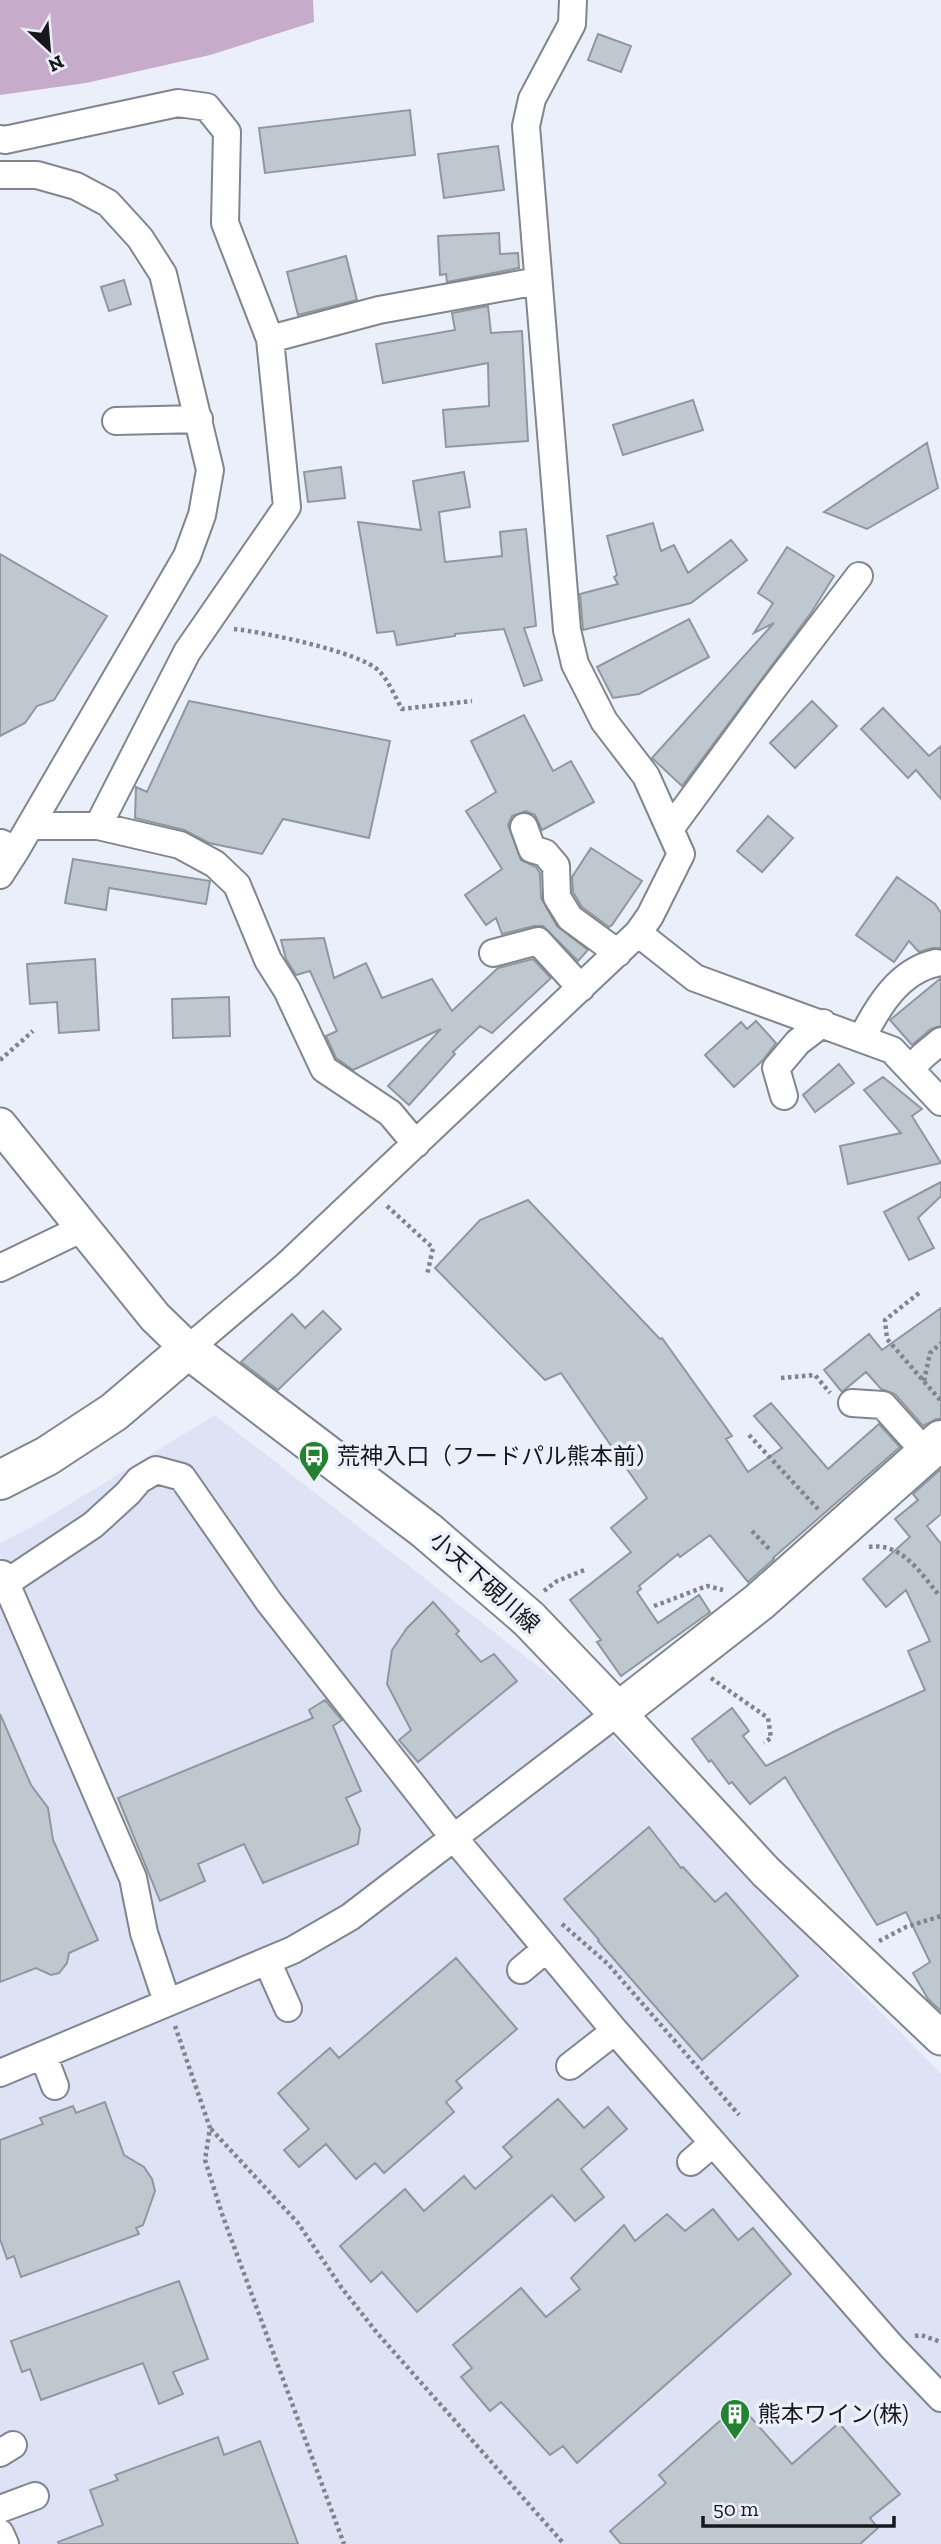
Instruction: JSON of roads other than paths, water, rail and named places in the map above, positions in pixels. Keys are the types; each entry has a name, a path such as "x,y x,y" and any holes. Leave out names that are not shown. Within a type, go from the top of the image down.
{"main road":[{"path":"0,1480 47,1456 114,1412 188,1349"},
{"name":"小天下硯川線","path":"188,1349 427,1531 518,1609 618,1712"},
{"path":"618,1712 760,1601 933,1447"}],"street":[{"path":"0,1125 155,1317 188,1349 287,1265 618,953 650,916 681,854 646,776 604,721 575,664 567,630 526,126 532,99 572,24 573,0"},
{"path":"0,139 178,103 207,107 227,132 225,223 270,339 287,507 187,652 98,826"},
{"path":"0,175 37,174 76,186 108,203 140,238 163,274 210,470 202,515 187,556 30,827 8,846 0,876"},
{"path":"270,339 379,310 538,281"},
{"path":"116,421 199,419"},
{"path":"670,829 859,576"},
{"path":"30,827 98,826 180,845 215,864 237,885 268,960 288,990 324,1069 390,1112 416,1144"},
{"path":"524,827 532,849 545,853 556,866 557,897 570,918 618,953"},
{"path":"638,933 695,978 892,1050 941,1102"},
{"path":"494,953 538,941 581,988"},
{"path":"862,1038 876,1011 894,988 921,966 936,963"},
{"path":"783,1096 776,1068 798,1042 823,1023"},
{"path":"911,1069 941,1041"},
{"path":"0,1268 83,1228"},
{"path":"852,1403 883,1405 933,1447"},
{"path":"167,2002 144,1933 132,1878 3,1582 93,1525 139,1480 156,1470 181,1477 269,1602 454,1838 615,2031 891,2347 941,2398"},
{"path":"0,2073 293,1950 350,1917 618,1712 765,1872 941,2038"},
{"path":"521,1970 546,1949"},
{"path":"267,1961 288,2008"},
{"path":"570,2066 615,2031"},
{"path":"43,2055 55,2086"},
{"path":"691,2162 713,2143"},
{"path":"0,2509 35,2496"},
{"path":"0,2533 5,2544"}],"place":[{"name":"荒神入口（フードパル熊本前）","path":"314,1483"},
{"name":"熊本ワイン(株)","path":"735,2441"}]}
